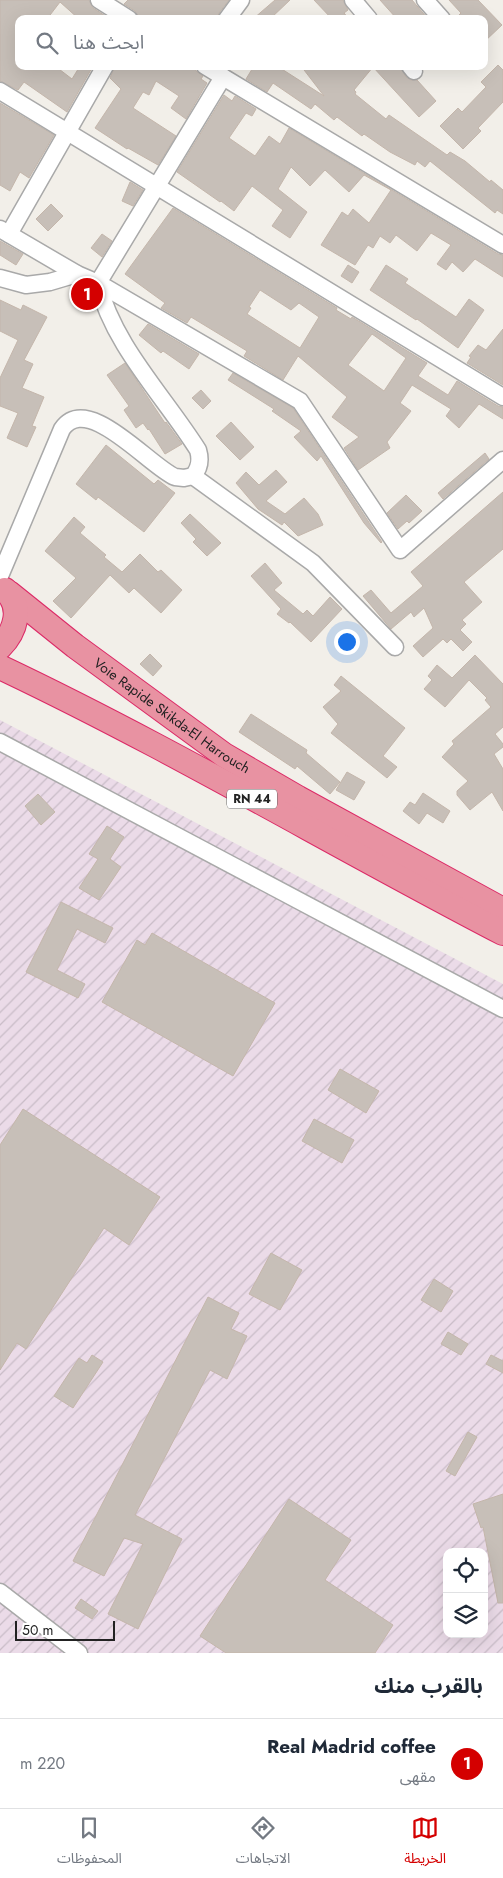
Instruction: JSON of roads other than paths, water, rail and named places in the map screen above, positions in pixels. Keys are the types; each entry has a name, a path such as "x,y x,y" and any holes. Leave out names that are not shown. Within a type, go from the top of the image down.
{"highway":[{"path":"0,647 10,636 16,622 15,607 3,585"},
{"name":"Voie Rapide Skikda-El Harrouch","path":"3,585 82,651 224,755 298,798 503,910"},
{"name":"Voie Rapide Skikda-El Harrouch","path":"0,667 149,741 237,791 503,933"}],"street":[{"path":"99,0 123,15"},
{"path":"230,15 241,0"},
{"path":"353,0 366,15"},
{"path":"425,0 438,15"},
{"path":"103,70 68,132 4,231 77,274 98,283 300,401 400,550 503,460"},
{"path":"212,70 503,245"},
{"path":"193,476 200,461 198,450 118,333 106,310 98,283 223,77"},
{"path":"0,91 158,185 503,397"},
{"path":"0,278 26,285 50,282 77,274"},
{"path":"3,585 62,429 72,419 87,418 106,428 171,475 180,478 193,476 313,562 395,647"},
{"path":"0,742 503,1010"},
{"path":"0,1592 78,1653"}],"place":[{"name":"Real Madrid coffee","path":"87,294"}]}
